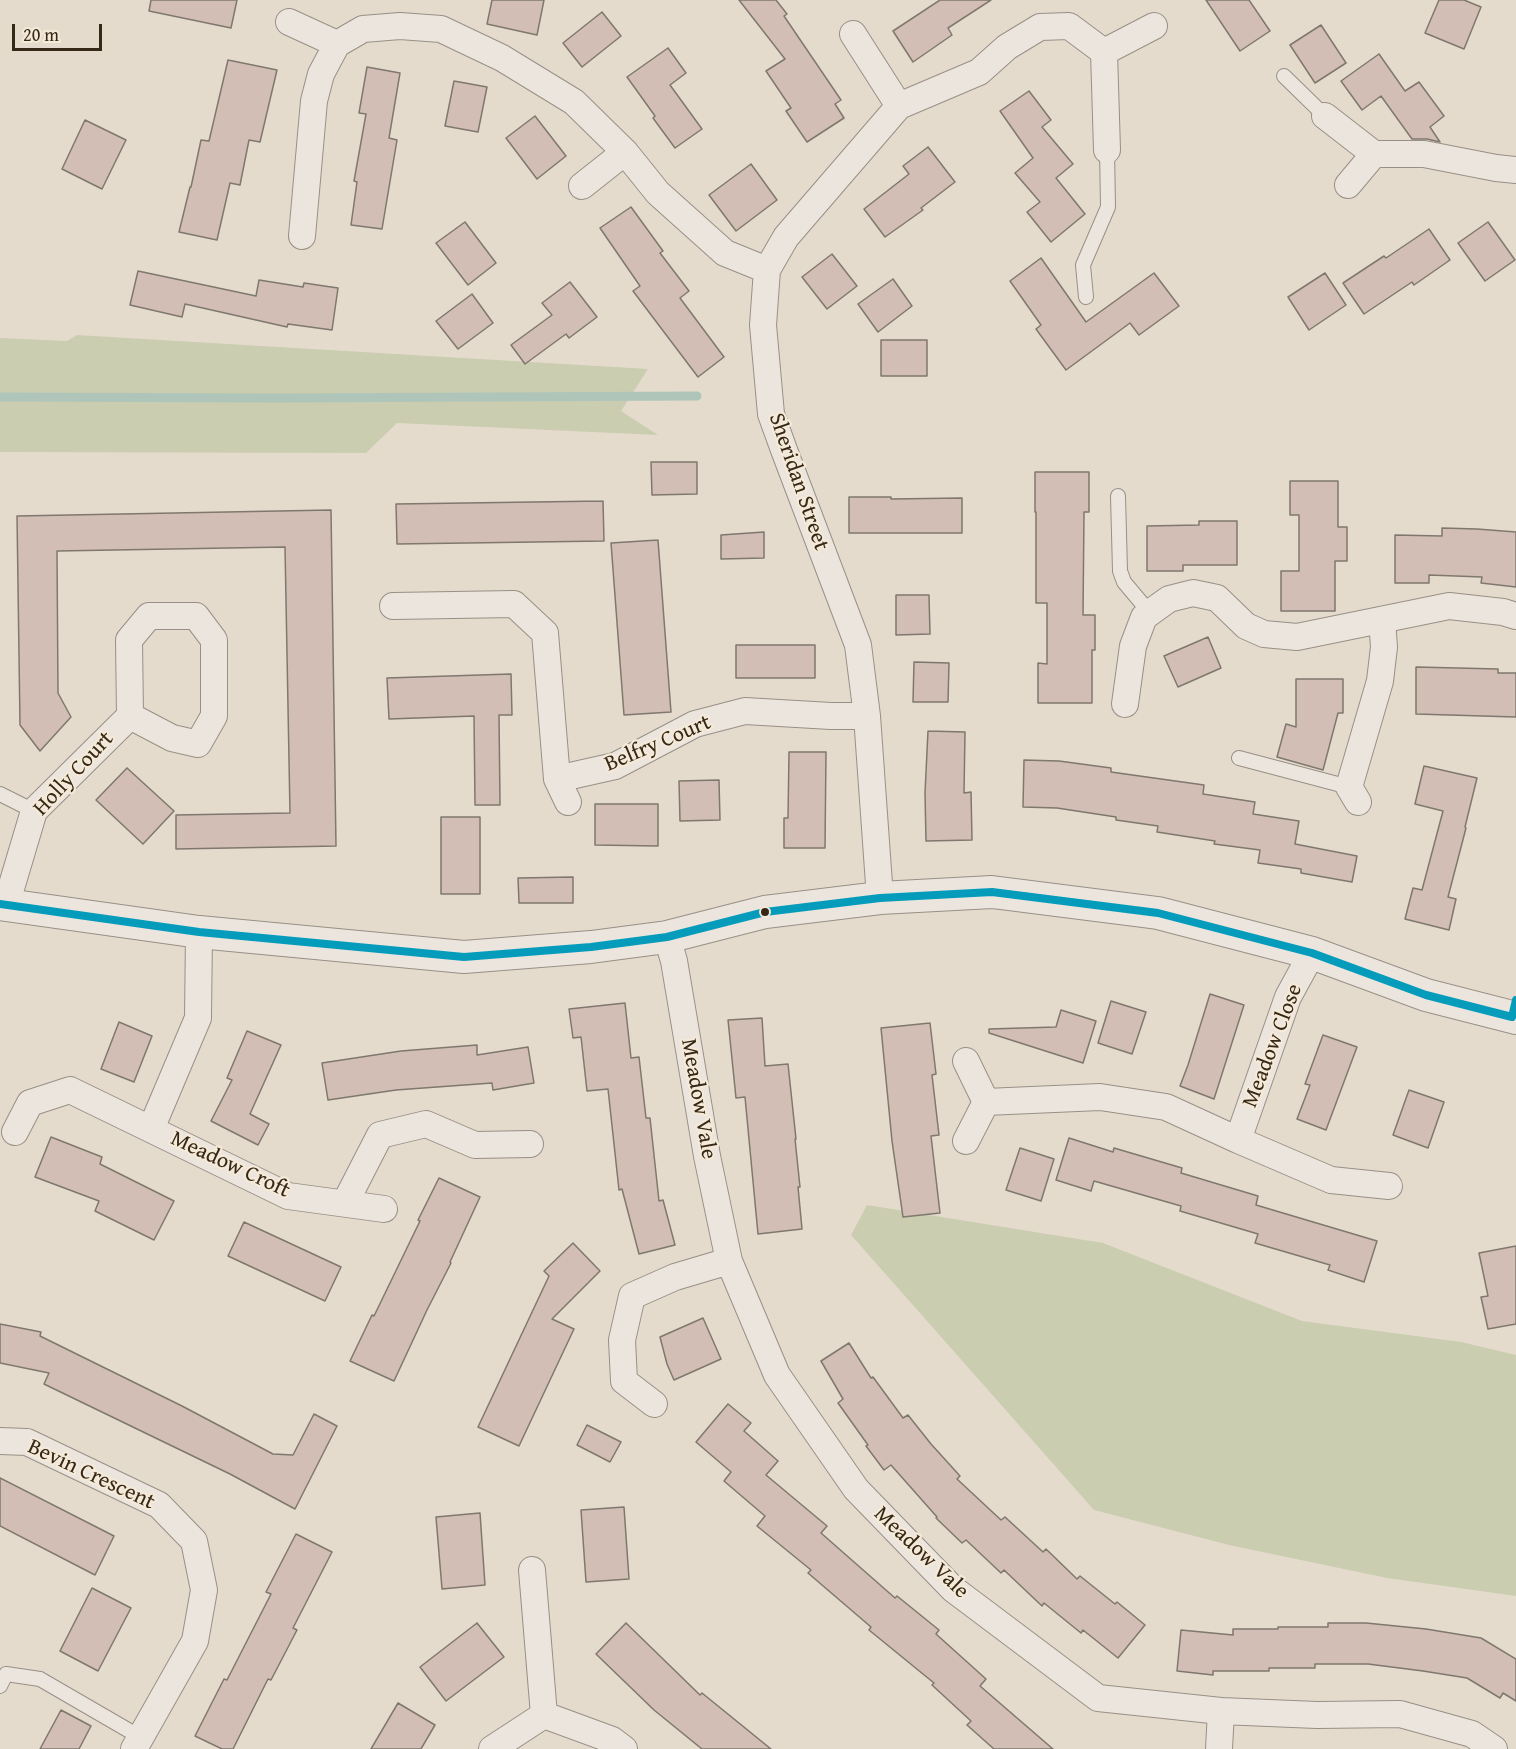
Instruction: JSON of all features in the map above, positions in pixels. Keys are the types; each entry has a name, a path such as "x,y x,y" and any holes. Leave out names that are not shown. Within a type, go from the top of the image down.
{"street":[{"path":"289,22 337,44"},
{"path":"302,236 314,100 321,74 337,44 363,29 400,26 441,29 502,58 574,102 624,152 658,193 725,253 767,270"},
{"name":"Sheridan Street","path":"880,898 867,716 858,645 771,414 763,325 767,270 786,237 899,106 979,72 1007,47 1040,27 1069,26 1104,52"},
{"path":"1107,150 1104,52 1155,26"},
{"path":"853,34 899,106"},
{"path":"1325,117 1374,154 1424,154 1516,170"},
{"path":"582,186 624,152"},
{"path":"1348,185 1374,154"},
{"path":"1125,704 1133,646 1144,617 1169,599 1193,593 1217,598 1246,626 1264,634 1297,637 1449,606 1503,612 1516,616"},
{"path":"393,606 514,604 545,633 557,779 568,802"},
{"name":"Holly Court","path":"3,905 34,811 130,716 129,640 149,616 196,616 214,640 213,716 198,744 172,738 130,716"},
{"path":"1354,794 1380,681 1384,647 1382,620"},
{"name":"Belfry Court","path":"557,779 615,766 695,724 745,711 867,716"},
{"path":"3,905 199,932 465,957 591,947 667,937 765,912 880,898 992,892 1158,913 1312,953 1426,995 1515,1012"},
{"name":"Meadow Croft","path":"152,1129 198,1018 199,932"},
{"name":"Meadow Vale","path":"667,937 674,961 707,1156 729,1261 777,1375 856,1489 953,1589 1098,1698 1221,1711 1317,1715 1400,1714 1472,1734 1494,1749"},
{"name":"Meadow Close","path":"1238,1140 1288,997 1312,953"},
{"path":"966,1061 986,1102"},
{"name":"Meadow Croft","path":"15,1132 30,1102 70,1090 288,1196 384,1209"},
{"path":"986,1102 1100,1097 1166,1107 1331,1180 1389,1186"},
{"path":"966,1141 986,1102"},
{"path":"345,1203 380,1135 426,1124 474,1145 530,1144"},
{"path":"654,1404 624,1381 622,1340 632,1296 675,1277 729,1261"},
{"name":"Bevin Crescent","path":"0,1441 27,1442 159,1505 194,1541 204,1590 195,1641 137,1743"},
{"path":"532,1570 544,1715"},
{"path":"1219,1749 1221,1711"},
{"path":"492,1749 544,1715"},
{"path":"544,1715 612,1740 624,1749"}],"lane":[{"path":"1284,76 1325,117"},
{"path":"1086,297 1083,265 1108,207 1107,150"},
{"path":"1118,496 1120,571 1124,582 1150,613"},
{"path":"1239,758 1354,794"},
{"path":"0,794 34,811"},
{"path":"0,1686 6,1674 40,1679 137,1743"}],"green space":[{"path":"77,335 648,369 621,411 658,435 397,423 366,453 0,452 0,338 67,341"},
{"path":"867,1205 1103,1243 1302,1321 1461,1342 1516,1355 1516,1596 1387,1578 1229,1545 1094,1510 851,1235"}],"building":[{"path":"151,0 237,0 231,28 149,11"},
{"path":"492,0 544,0 537,35 487,24"},
{"path":"739,0 776,0 787,14 784,16 841,100 835,104 844,118 807,142 786,111 791,108 766,71 785,59"},
{"path":"940,0 991,0 948,28 952,35 913,62 893,31"},
{"path":"1206,0 1249,0 1270,31 1240,51"},
{"path":"1439,0 1464,0 1481,7 1464,49 1425,33"},
{"path":"602,12 621,36 582,67 563,43"},
{"path":"1321,25 1346,63 1315,83 1290,45"},
{"path":"668,48 686,73 670,85 702,129 675,148 627,77"},
{"path":"1379,54 1405,91 1419,82 1444,116 1430,127 1440,142 1412,139 1381,96 1362,110 1341,81"},
{"path":"228,60 277,70 260,142 249,140 240,185 230,183 217,240 179,232 201,140 209,141"},
{"path":"367,67 400,73 389,138 397,140 382,229 351,225 357,182 354,181 366,114 359,113"},
{"path":"454,81 487,87 478,132 445,126"},
{"path":"1029,91 1051,120 1042,127 1073,164 1056,178 1085,214 1051,242 1027,212 1040,202 1015,173 1033,158 1000,111"},
{"path":"535,116 566,156 537,179 506,138"},
{"path":"85,120 126,140 102,189 62,169"},
{"path":"928,147 955,182 921,208 923,210 885,237 864,209 909,174 903,166"},
{"path":"751,164 777,200 736,231 709,195"},
{"path":"631,207 663,251 660,253 689,291 680,298 724,357 698,377 633,291 640,286 600,228"},
{"path":"465,222 496,263 468,285 436,243"},
{"path":"1488,222 1515,260 1485,281 1458,243"},
{"path":"1429,229 1450,260 1414,285 1412,282 1364,314 1343,283"},
{"path":"832,254 857,286 827,309 802,277"},
{"path":"1041,258 1086,322 1154,273 1179,306 1139,335 1130,323 1066,370 1036,329 1041,325 1010,281"},
{"path":"138,271 256,296 259,280 303,287 304,283 338,288 332,330 288,324 287,327 185,304 182,317 130,305"},
{"path":"1325,273 1346,305 1309,330 1288,297"},
{"path":"893,279 912,306 878,332 858,304"},
{"path":"570,282 597,317 569,338 566,334 525,364 511,345 552,315 542,303"},
{"path":"472,294 493,323 458,349 436,321"},
{"path":"881,340 927,340 927,376 881,376"},
{"path":"651,462 697,462 697,494 652,495"},
{"path":"1035,472 1089,472 1089,512 1084,512 1083,615 1095,615 1095,650 1092,650 1092,703 1038,703 1038,663 1047,664 1047,603 1036,603"},
{"path":"1290,481 1338,481 1338,527 1347,527 1347,561 1335,561 1335,611 1281,611 1281,571 1299,571 1299,515 1290,515"},
{"path":"849,497 962,498 962,533 849,533"},
{"path":"603,501 604,541 397,544 396,504"},
{"path":"331,510 336,846 176,849 176,815 290,813 285,547 57,551 58,693 71,717 40,751 20,725 17,516"},
{"path":"1199,521 1237,521 1237,565 1183,565 1183,571 1147,571 1147,526 1199,525"},
{"path":"1442,528 1516,532 1516,587 1481,583 1482,577 1429,575 1429,583 1395,583 1395,535 1442,536"},
{"path":"764,532 764,558 721,559 721,535"},
{"path":"658,540 671,712 624,715 611,543"},
{"path":"896,595 929,595 930,634 896,635"},
{"path":"1208,637 1221,668 1178,687 1164,656"},
{"path":"736,645 815,645 815,678 736,678"},
{"path":"914,662 949,663 948,702 913,702"},
{"path":"1416,667 1498,669 1498,673 1516,673 1516,717 1416,714"},
{"path":"511,674 512,715 499,715 500,805 475,805 474,716 389,719 387,678"},
{"path":"1296,679 1343,679 1343,713 1338,713 1323,770 1277,757 1286,724 1296,727"},
{"path":"928,731 965,732 964,793 971,792 972,840 926,841 925,793"},
{"path":"789,752 826,752 825,848 784,848 784,818 788,818"},
{"path":"1024,760 1059,761 1111,768 1111,772 1204,785 1203,794 1255,802 1253,814 1299,821 1295,844 1357,856 1352,882 1301,873 1301,869 1258,863 1260,850 1214,844 1215,841 1157,832 1158,826 1057,808 1023,807"},
{"path":"1424,766 1477,778 1448,897 1456,899 1449,930 1405,919 1413,888 1422,890 1443,811 1415,804"},
{"path":"127,768 174,811 143,844 96,800"},
{"path":"719,780 720,820 680,821 679,781"},
{"path":"595,804 658,804 658,846 595,845"},
{"path":"441,817 480,817 480,894 441,894"},
{"path":"573,877 573,903 519,903 518,878"},
{"path":"1210,994 1244,1005 1214,1099 1180,1086"},
{"path":"1111,1001 1146,1012 1132,1054 1098,1043"},
{"path":"625,1003 631,1058 639,1057 646,1118 650,1118 659,1201 663,1200 675,1245 639,1254 622,1189 619,1190 608,1089 587,1091 581,1037 573,1038 569,1009"},
{"path":"1061,1010 1096,1021 1083,1063 989,1033 989,1029 1056,1027"},
{"path":"762,1018 765,1066 788,1064 802,1229 758,1234 745,1097 736,1098 728,1020"},
{"path":"119,1022 152,1036 134,1082 101,1069"},
{"path":"930,1023 936,1074 932,1075 939,1135 931,1136 940,1213 903,1217 892,1141 881,1028"},
{"path":"247,1031 281,1045 250,1114 269,1124 258,1145 211,1121 232,1080 227,1078"},
{"path":"1323,1035 1357,1047 1326,1130 1297,1119 1310,1085 1305,1084"},
{"path":"477,1045 477,1055 528,1047 534,1083 493,1090 492,1083 396,1090 328,1100 322,1063 401,1051"},
{"path":"1409,1090 1444,1102 1428,1148 1393,1135"},
{"path":"51,1137 102,1157 100,1164 174,1201 154,1240 95,1211 99,1201 35,1177"},
{"path":"1069,1138 1113,1152 1114,1148 1182,1168 1181,1173 1258,1196 1256,1205 1377,1241 1364,1282 1328,1270 1330,1265 1255,1243 1258,1234 1180,1211 1181,1206 1094,1181 1091,1191 1056,1180"},
{"path":"1020,1148 1054,1159 1041,1201 1006,1190"},
{"path":"439,1178 480,1197 394,1381 350,1361 372,1315 374,1316"},
{"path":"244,1222 341,1267 325,1301 228,1256"},
{"path":"573,1243 600,1271 552,1319 574,1329 519,1446 478,1427 549,1276 544,1271"},
{"path":"1516,1246 1516,1324 1488,1329 1481,1297 1488,1296 1479,1253"},
{"path":"703,1318 721,1359 674,1380 660,1337"},
{"path":"0,1324 41,1332 40,1336 273,1454 293,1455 314,1414 337,1426 295,1509 230,1474 44,1384 49,1373 0,1363"},
{"path":"849,1343 871,1378 873,1377 903,1418 908,1415 960,1476 957,1479 1001,1520 1005,1517 1043,1552 1046,1549 1077,1579 1080,1576 1145,1625 1118,1658 1083,1630 1081,1633 1044,1603 1042,1606 1004,1570 1001,1573 966,1540 962,1543 936,1518 891,1465 884,1470 838,1403 843,1399 821,1361"},
{"path":"728,1404 751,1423 744,1431 778,1461 766,1475 827,1526 821,1533 895,1598 897,1596 939,1630 936,1634 986,1679 980,1686 1053,1749 994,1749 967,1725 971,1721 932,1685 934,1683 869,1630 871,1627 808,1573 811,1570 757,1526 765,1516 724,1481 731,1472 696,1442"},
{"path":"587,1425 621,1442 610,1462 577,1445"},
{"path":"0,1478 114,1536 95,1575 0,1526"},
{"path":"624,1507 629,1579 586,1582 581,1510"},
{"path":"480,1513 485,1585 442,1589 436,1517"},
{"path":"296,1534 332,1552 293,1628 297,1630 271,1680 268,1679 233,1749 222,1749 195,1736 271,1594 266,1592"},
{"path":"92,1588 131,1608 98,1671 60,1651"},
{"path":"477,1623 504,1657 446,1701 420,1667"},
{"path":"626,1623 700,1695 702,1693 771,1749 702,1749 654,1710 596,1654"},
{"path":"1328,1623 1366,1623 1426,1629 1481,1638 1516,1659 1516,1701 1503,1693 1500,1698 1467,1678 1368,1664 1315,1664 1315,1668 1269,1668 1269,1671 1213,1671 1213,1675 1177,1671 1181,1630 1233,1635 1233,1629 1328,1627"},
{"path":"398,1703 435,1725 421,1749 371,1749"},
{"path":"61,1710 91,1726 79,1749 40,1749"}],"waterway":[{"path":"0,397 697,396"}],"transit line":[{"path":"0,904 199,932 464,957 591,947 667,937 765,912 880,898 992,892 1158,913 1312,953 1426,995 1512,1017 1516,1000"}]}
